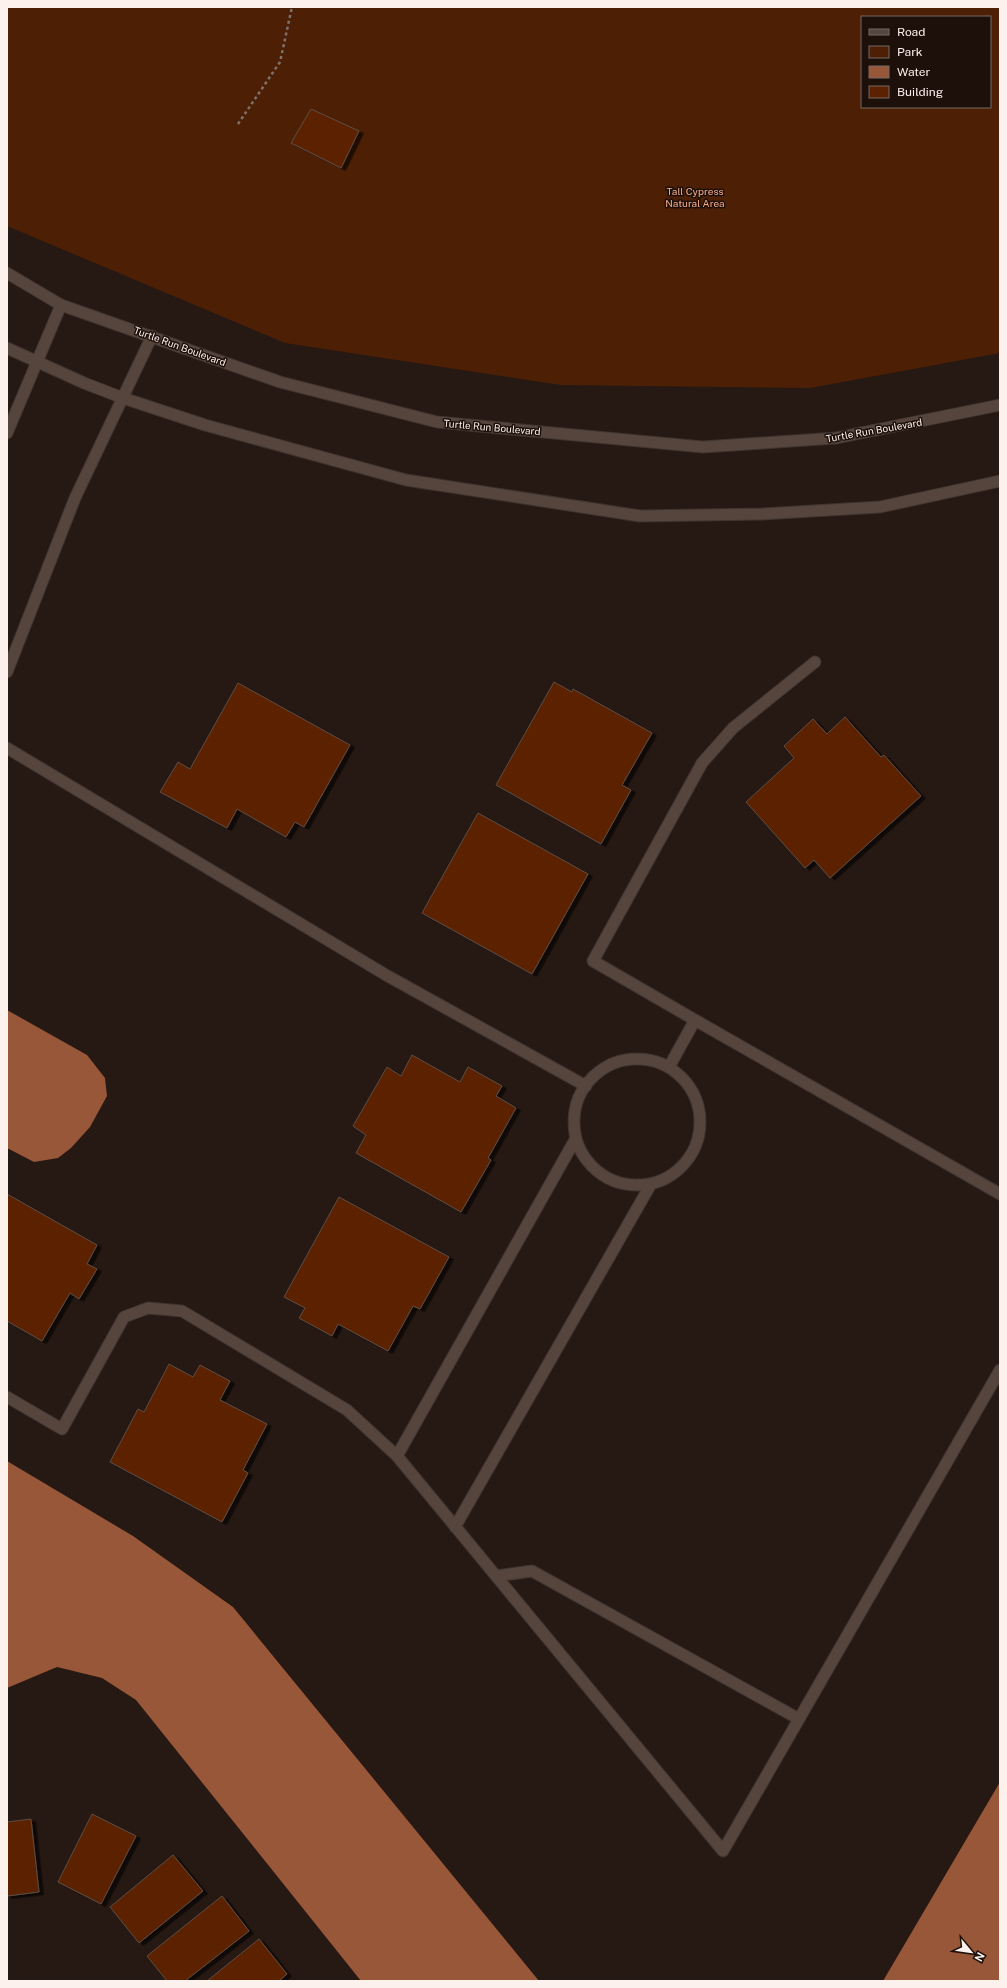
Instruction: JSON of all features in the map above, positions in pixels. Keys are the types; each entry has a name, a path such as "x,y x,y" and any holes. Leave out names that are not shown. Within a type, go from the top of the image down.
{"street":[{"name":"Turtle Run Boulevard","path":"7,273 61,305 280,382 437,422 703,447 836,438 1000,405"},
{"path":"7,433 61,305"},
{"path":"7,672 75,498 152,336"},
{"path":"7,348 84,383 123,398 205,425 406,480 640,516 762,514 880,507 1000,480"},
{"path":"815,662 733,728 702,763 593,960 695,1020 999,1191"},
{"path":"7,748 386,975 586,1086"},
{"path":"669,1067 695,1020"},
{"path":"633,1059 652,1060 669,1067 686,1081 697,1100 701,1121 697,1143 687,1162 670,1176 650,1184 629,1185 608,1179 591,1166 579,1148 576,1138 574,1127 576,1105 586,1086 599,1072 615,1063 633,1059"},
{"path":"397,1456 576,1138"},
{"path":"455,1528 650,1184"},
{"path":"7,1397 62,1429 124,1317 148,1308 182,1311 347,1410 397,1456 723,1851 1000,1370"},
{"path":"496,1576 532,1571 799,1719"}],"path":[{"path":"238,124 280,62 292,7"}],"green space":[{"name":"Tall Cypress Natural Area","path":"7,7 1000,7 1000,353 810,388 561,385 285,343 7,226"}],"water":[{"path":"7,1010 87,1055 105,1078 107,1096 90,1127 71,1148 58,1158 34,1162 7,1148"},
{"path":"7,1461 133,1536 233,1607 539,1981 361,1981 136,1700 102,1678 57,1667 7,1688"},
{"path":"1000,1782 1000,1981 883,1981"}],"building":[{"path":"311,109 359,131 341,168 291,143"},
{"path":"554,682 572,692 573,689 652,733 622,785 631,790 601,844 496,785"},
{"path":"238,683 350,745 304,827 295,822 286,837 237,809 227,828 160,792 178,762 190,769"},
{"path":"845,717 881,757 884,755 921,796 830,878 814,860 805,868 746,802 794,758 784,746 813,719 827,734"},
{"path":"478,813 588,874 532,974 422,913"},
{"path":"412,1055 460,1082 468,1067 502,1086 496,1096 516,1108 488,1158 491,1160 461,1212 356,1153 366,1135 353,1126 387,1067 401,1076"},
{"path":"7,1194 97,1245 87,1264 97,1269 79,1299 70,1293 42,1341 7,1321"},
{"path":"339,1197 449,1257 420,1309 413,1306 388,1351 338,1324 332,1336 299,1318 305,1308 284,1297"},
{"path":"169,1364 193,1377 200,1365 230,1381 220,1400 267,1424 243,1470 248,1473 222,1522 110,1462 138,1409 144,1412"},
{"path":"92,1814 136,1836 101,1904 58,1882"},
{"path":"31,1819 39,1892 7,1896 7,1822"},
{"path":"173,1855 203,1891 139,1943 110,1907"},
{"path":"222,1896 249,1931 185,1981 167,1981 147,1956"},
{"path":"259,1939 287,1974 279,1981 207,1981"}]}
